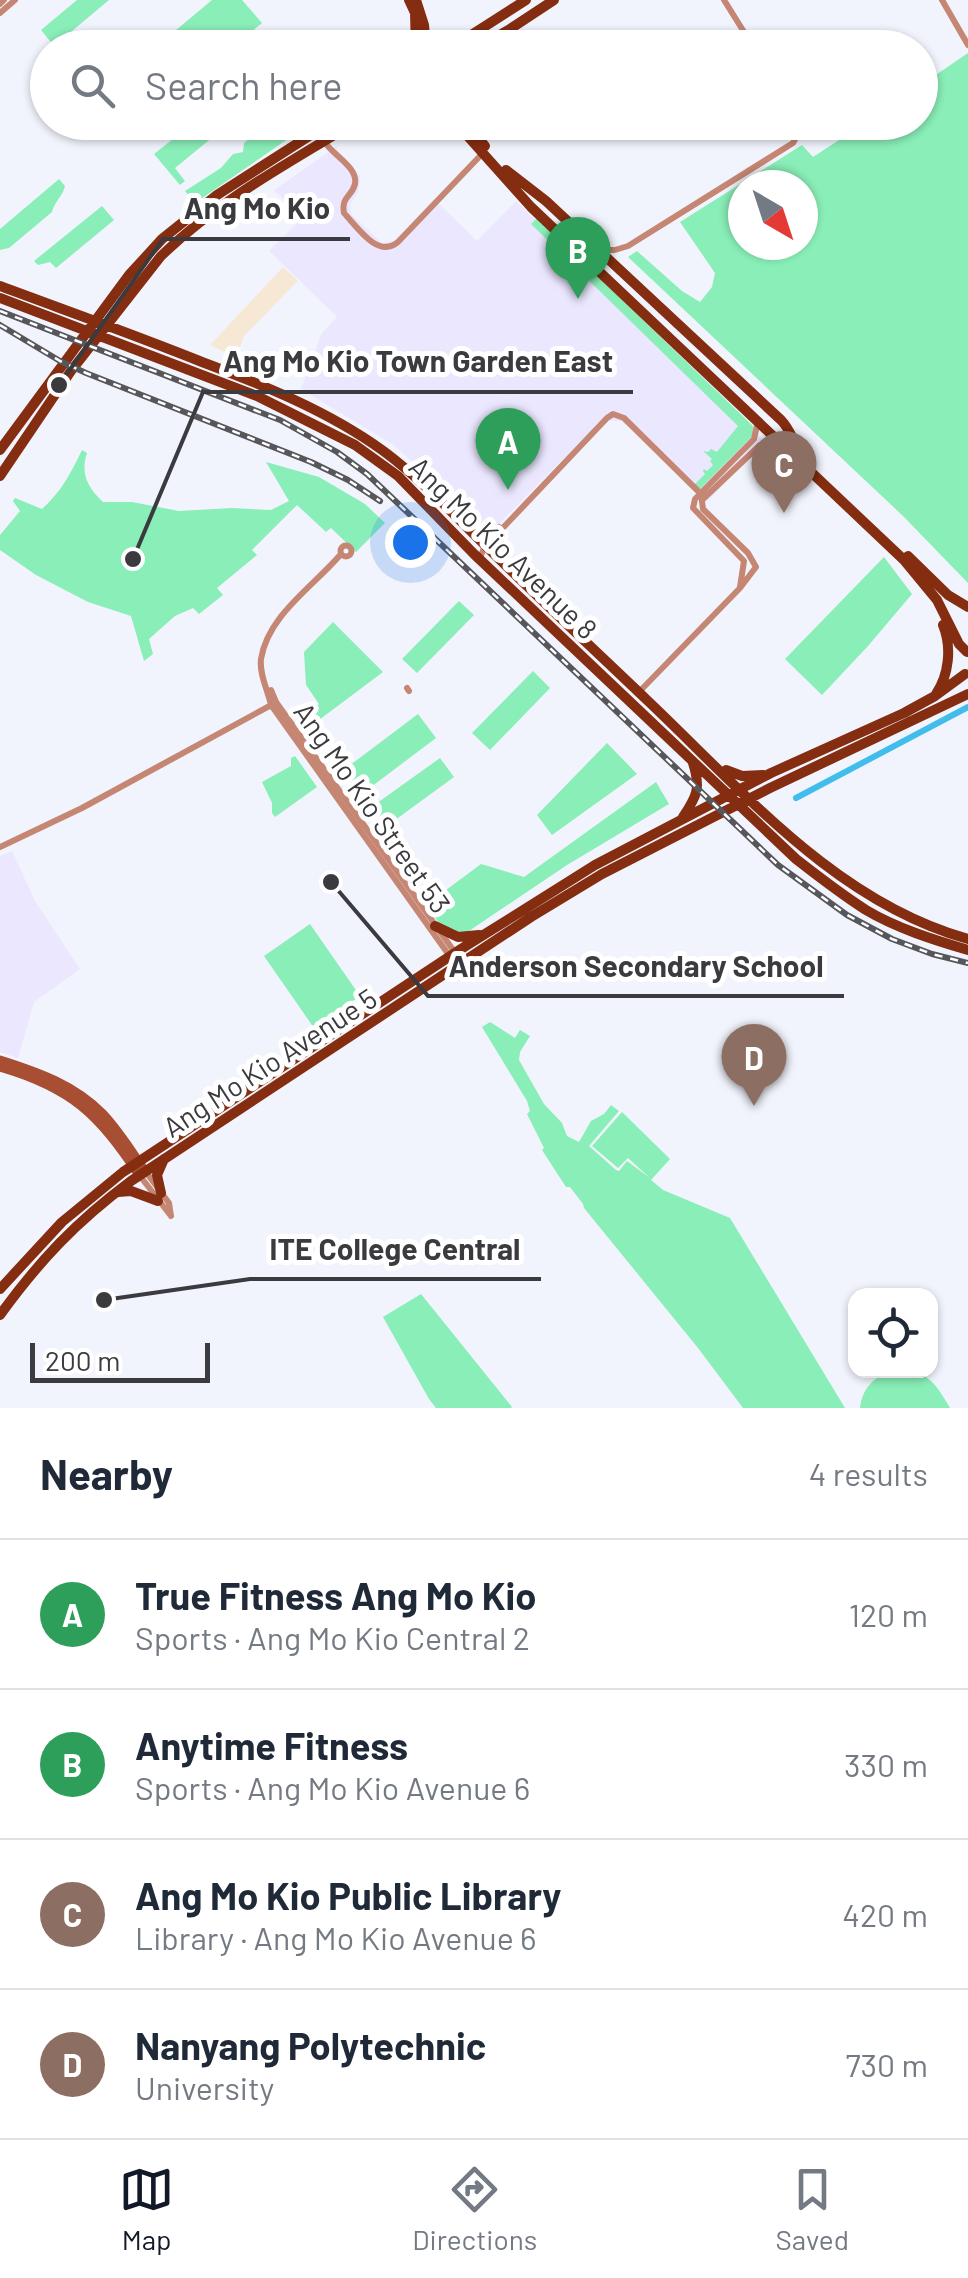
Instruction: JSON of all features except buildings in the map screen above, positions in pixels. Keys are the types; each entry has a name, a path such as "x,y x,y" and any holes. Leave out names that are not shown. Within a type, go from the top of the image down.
{"main road":[{"path":"413,0 418,30"},
{"path":"477,30 526,0"},
{"path":"506,30 554,0"},
{"path":"0,450 102,322 139,263 217,195 314,140"},
{"path":"102,322 177,240 315,140"},
{"path":"470,140 532,208 904,560 932,592 967,651 966,677"},
{"path":"482,140 514,177 546,201 788,428 800,452 948,595 968,607"},
{"name":"Ang Mo Kio Avenue 8","path":"0,286 262,385 379,448 408,470 808,852 882,904 968,939"},
{"name":"Ang Mo Kio Avenue 8","path":"0,298 257,396 355,444 398,476 480,560 796,859 869,912 968,950"},
{"path":"116,311 122,330"},
{"path":"0,476 94,332"},
{"path":"904,560 937,610 948,636 949,658 935,696"},
{"path":"530,606 530,599 540,597"},
{"path":"954,634 968,635"},
{"name":"Ang Mo Kio Avenue 5","path":"0,1315 49,1252 139,1168 165,1158 452,954 595,865 682,818 904,713 966,677"},
{"name":"Ang Mo Kio Avenue 5","path":"0,1289 93,1194 588,883 770,788 968,694"},
{"path":"682,818 696,798 698,780 692,762"},
{"path":"712,762 742,776 771,773"},
{"path":"769,816 770,788"},
{"path":"716,816 736,816 754,822"},
{"path":"436,926 458,937 485,934"},
{"path":"0,1063 36,1071 74,1090 99,1110 139,1168"},
{"path":"117,1192 160,1197 157,1175 165,1158"}],"street":[{"path":"0,13 15,0"},
{"path":"724,0 743,30"},
{"path":"942,0 968,44"},
{"path":"324,140 355,181 343,203 344,214 376,246 384,248 392,248 483,155"},
{"path":"596,248 608,251 628,246 795,140"},
{"path":"623,274 621,264 628,246"},
{"path":"494,553 499,532 614,414 624,418 701,497"},
{"path":"639,692 755,570 700,506 701,497 754,440 758,421"},
{"path":"701,497 760,444 776,438"},
{"path":"480,560 484,544 496,529 530,498"},
{"name":"Ang Mo Kio Street 53","path":"342,555 269,633 261,669 274,704 460,965"},
{"path":"0,848 274,704"},
{"name":"Ang Mo Kio Street 53","path":"274,704 436,926 452,954"},
{"path":"139,1168 160,1197"}],"shaded area":[{"path":"336,147 360,176 358,193 350,205 351,214 382,243 394,241 434,199 477,241 516,201 765,442 708,501 621,421 609,421 576,446 490,533 394,445 301,389 322,333 337,317 269,251 302,218 274,190"},
{"path":"283,267 298,281 244,336 236,358 210,345"},
{"path":"12,851 35,901 80,969 34,1002 18,1058 0,1052 0,856"}],"green space":[{"path":"77,0 109,0 73,30 41,30"},
{"path":"212,0 242,0 262,23 254,30 176,30"},
{"path":"968,53 968,583 903,516 628,257 637,251 700,302 712,287 715,273 680,222 728,192 728,260 818,260 818,170 762,170 802,145 813,157 839,140 938,140 938,73"},
{"path":"172,140 209,140 175,168 185,181 180,185 154,154"},
{"path":"286,140 195,203 185,191 221,168 233,154 243,152 244,143"},
{"path":"59,179 65,186 52,212 9,248 0,250 0,229"},
{"path":"102,206 114,220 56,268 50,262 38,265 34,261"},
{"path":"537,218 753,426 753,435 699,490 694,485 705,474 704,469 707,471 713,465 703,451 717,452 738,426 531,224"},
{"path":"82,450 87,453 87,480 103,502 132,502 179,511 271,510 289,501 266,462 319,477 365,504 385,523 356,552 331,528 326,532 297,505 252,550 257,555 217,588 223,595 199,614 193,608 175,616 149,639 153,654 144,661 131,616 88,602 36,575 0,550 0,535 20,511 15,498 42,509 65,482"},
{"path":"884,557 912,594 822,695 785,659"},
{"path":"459,601 474,615 417,673 402,659"},
{"path":"333,622 383,672 311,726 305,717 319,704 306,685 304,652"},
{"path":"533,671 550,688 490,750 472,733"},
{"path":"418,714 436,738 363,793 345,769"},
{"path":"607,743 637,774 552,835 537,815"},
{"path":"295,756 317,787 275,817 262,782 291,766"},
{"path":"440,758 454,777 387,826 373,806"},
{"path":"656,782 669,804 567,865 463,935 439,923 426,905 481,864 524,877"},
{"path":"310,924 360,996 314,1028 264,956"},
{"path":"490,1022 515,1038 520,1030 530,1036 519,1060 567,1136 579,1142 591,1121 611,1105 619,1111 589,1146 616,1170 627,1161 650,1178 628,1158 618,1168 592,1146 622,1112 670,1159 651,1180 663,1190 730,1218 845,1408 743,1408 570,1187 566,1187 542,1150 527,1114 527,1101 482,1027"},
{"path":"421,1294 511,1408 436,1408 383,1317"},
{"path":"877,1378 927,1378 950,1408 860,1408 869,1385"}],"waterway":[{"path":"796,798 968,707"}],"railway":[{"path":"0,311 280,420 337,452 367,474 778,865 847,915 892,939 968,963"},
{"path":"0,325 60,361 311,462 380,501"}],"place":[{"name":"Anytime Fitness","path":"578,299"},
{"name":"Ang Mo Kio","path":"59,385"},
{"name":"True Fitness Ang Mo Kio","path":"508,490"},
{"name":"Ang Mo Kio Public Library","path":"784,513"},
{"name":"Ang Mo Kio Town Garden East","path":"133,559"},
{"name":"Anderson Secondary School","path":"331,882"},
{"name":"Nanyang Polytechnic","path":"754,1106"},
{"name":"ITE College Central","path":"104,1300"}]}
